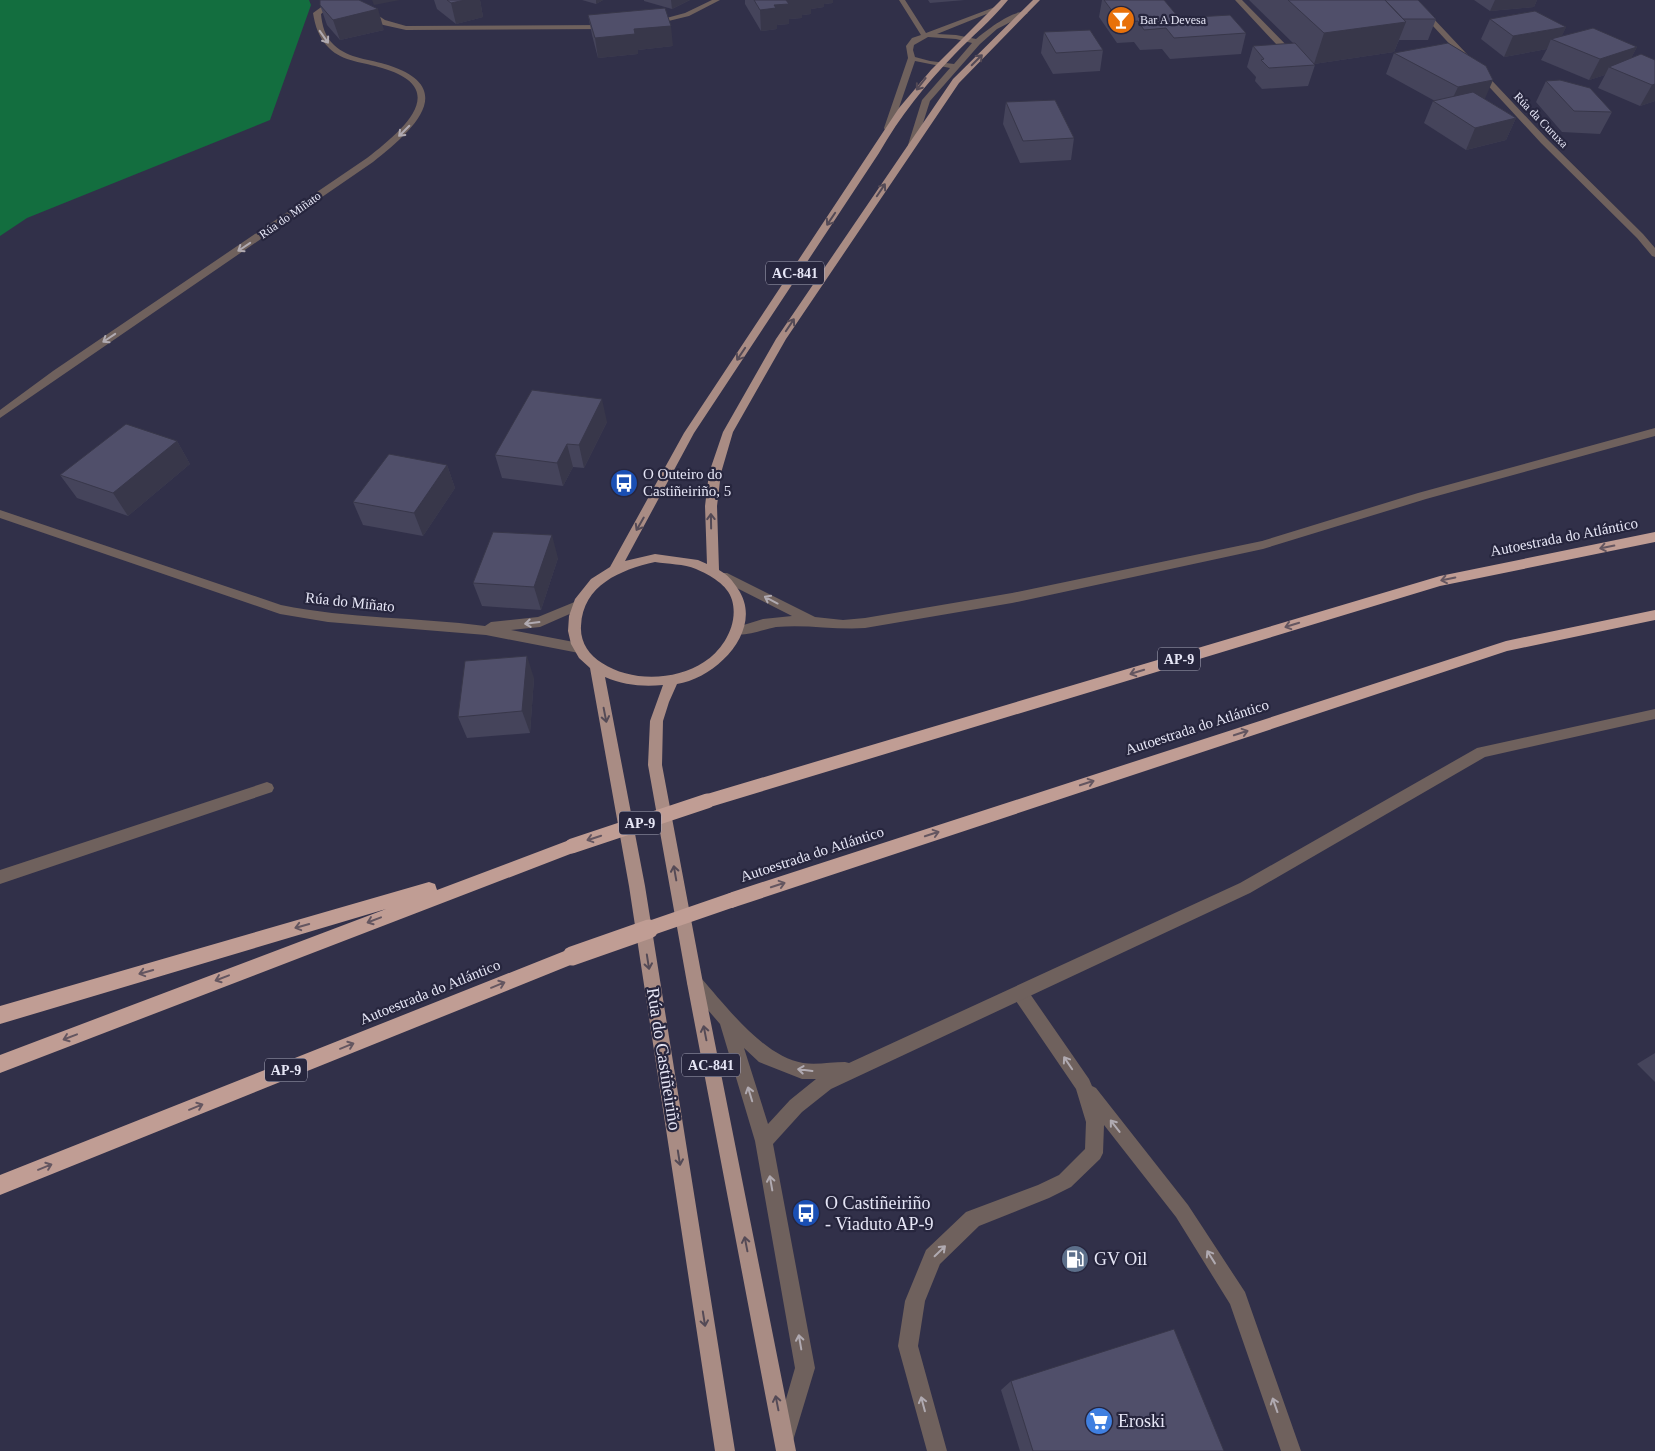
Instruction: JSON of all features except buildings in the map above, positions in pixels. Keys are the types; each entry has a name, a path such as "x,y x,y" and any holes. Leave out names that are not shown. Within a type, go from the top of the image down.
{"highway":[{"name":"Autoestrada do Atlántico","path":"0,1064 534,859 707,801 1440,581 1655,537"},
{"name":"Autoestrada do Atlántico","path":"0,1185 572,956 732,900 1506,646 1655,615"},
{"path":"0,1015 534,859"}],"main road":[{"name":"AC-841","path":"615,569 689,433 875,153 888,128 928,76 1005,0"},
{"name":"AC-841","path":"718,573 710,506 715,473 728,432 781,339 956,80 1037,0"},
{"name":"AC-841","path":"655,558 695,562 718,573 736,592 742,611 739,631 730,647 715,662 695,673 672,680 644,682 618,678 596,668 579,648 573,628 577,606 587,590 603,576 615,569 655,558"},
{"name":"Rúa do Castiñeiriño","path":"596,668 637,886 725,1451"},
{"name":"AC-841","path":"672,680 660,703 656,722 654,742 655,765 695,983 785,1446"}],"street":[{"path":"642,25 687,15 717,0"},
{"path":"902,0 925,36 966,39 977,42"},
{"path":"1238,0 1298,61"},
{"name":"Rúa da Curuxa","path":"1412,0 1544,141 1640,236 1655,254"},
{"name":"Rúa do Miñato","path":"0,415 56,373 370,160 393,142 410,125 418,114 423,94 414,78 403,72 346,55 334,48 324,38 319,28 316,13 339,1"},
{"path":"361,6 382,22 406,28 613,27"},
{"path":"888,128 912,58 909,51 910,45 925,36 997,8"},
{"path":"912,145 926,100 977,42 994,27 1024,13"},
{"path":"912,58 940,65 955,66"},
{"path":"739,631 777,622 815,621 843,625 865,623 1012,598 1263,545 1422,496 1655,432"},
{"name":"Rúa do Miñato","path":"0,514 280,609 312,617 473,629 579,648"},
{"path":"718,573 815,621"},
{"name":"Rúa do Miñato","path":"473,629 540,622 577,606"},
{"path":"764,1141 796,1106 825,1083 1245,888 1482,752 1655,714"},
{"path":"0,877 267,788"},
{"path":"695,983 727,1020 765,1056 802,1071 854,1070"},
{"path":"1020,993 1083,1085 1182,1211 1238,1299 1291,1451"},
{"path":"727,1020 764,1141 805,1368 785,1446"},
{"path":"937,1451 908,1346 915,1301 934,1257 973,1219 1043,1192 1065,1181 1094,1153 1095,1122 1083,1085"}],"green space":[{"path":"0,0 309,0 311,5 270,120 27,218 0,236"}],"place":[{"name":"Bar A Devesa","path":"1121,20"},
{"name":"O Outeiro do Castiñeiriño, 5","path":"624,483"},
{"name":"O Castiñeiriño - Viaduto AP-9","path":"806,1213"},
{"name":"GV Oil","path":"1075,1259"},
{"name":"Eroski","path":"1099,1421"}]}
